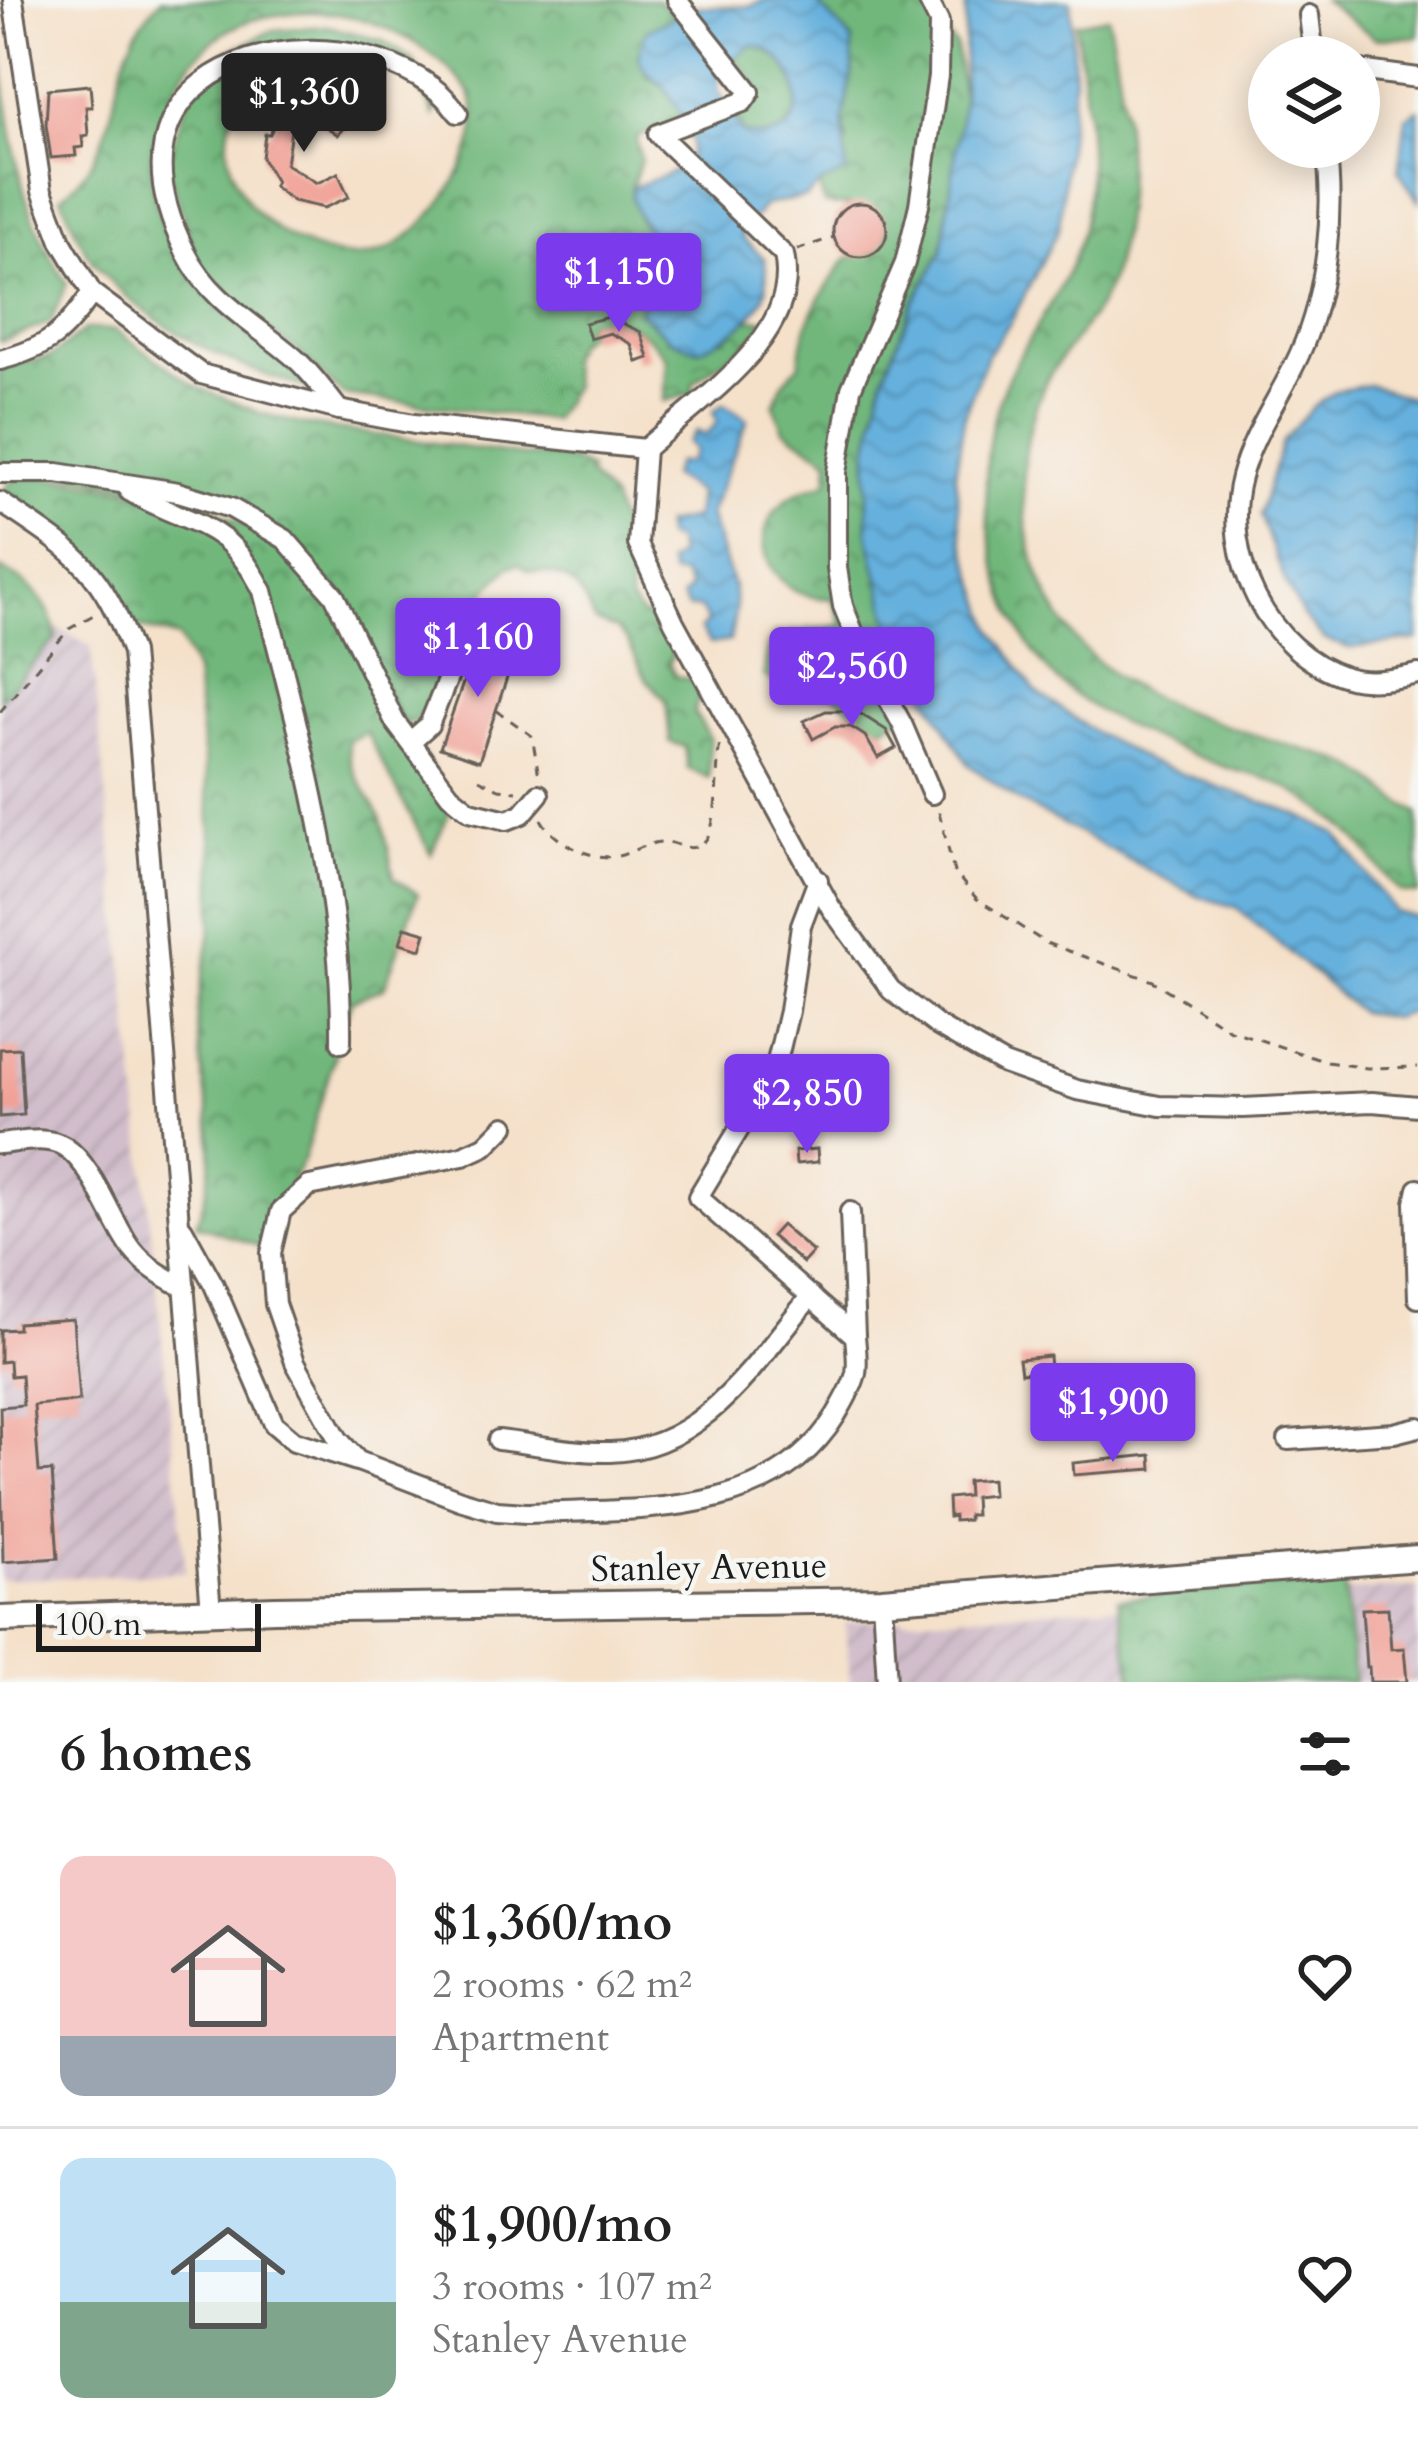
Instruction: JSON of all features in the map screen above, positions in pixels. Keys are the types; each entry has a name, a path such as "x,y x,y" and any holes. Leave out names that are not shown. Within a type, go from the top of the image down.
{"main road":[{"name":"Stanley Avenue","path":"0,1619 882,1600 1418,1558"}],"street":[{"path":"13,0 42,191 61,241 92,293 201,374 414,424 645,449"},
{"path":"677,0 750,92 743,102 658,134 784,255 788,276 783,306 763,343 645,449 638,544 674,622 831,908 891,990 938,1026 1004,1064 1077,1090 1160,1106 1372,1102 1418,1106"},
{"path":"928,0 939,22 938,76 920,205 905,263 851,389 837,472 837,568 843,606 859,646 902,724 932,794"},
{"path":"1309,14 1312,36"},
{"path":"418,58 447,88 458,113"},
{"path":"205,59 182,86 160,145 165,197 176,231 197,272 222,302 297,360 339,410"},
{"path":"1380,73 1418,78"},
{"path":"1326,168 1328,237 1316,303 1301,350 1240,478 1239,543 1266,616 1314,664 1350,679 1388,681 1418,674"},
{"path":"0,360 34,351 62,332 92,293"},
{"path":"0,473 57,473 178,492 231,508 285,538 334,595 395,722 450,795 470,811 507,820 522,814 539,794"},
{"path":"114,482 231,542 263,591 323,832 342,981 341,1042"},
{"path":"0,502 70,549 115,606 132,652 212,1611"},
{"path":"411,741 428,725 470,623 482,618"},
{"path":"818,880 801,925 775,1070 698,1197 855,1336"},
{"path":"358,1461 327,1420 295,1362 275,1304 271,1253 281,1211 309,1186 463,1156 485,1146 505,1126"},
{"path":"0,1144 36,1140 63,1145 81,1163 131,1248 149,1268 185,1288"},
{"path":"1418,1189 1418,1298"},
{"path":"180,1225 214,1285 274,1424 294,1441 497,1511 617,1509 710,1501 764,1482 796,1463 821,1439 856,1374 850,1212"},
{"path":"498,1439 610,1452 658,1445 693,1428 731,1391 811,1296"},
{"path":"294,1441 308,1441 322,1432 327,1420"},
{"path":"1288,1440 1418,1427"},
{"path":"882,1600 887,1682"}],"path":[{"path":"784,255 834,237"},
{"path":"0,712 69,629 115,606"},
{"path":"496,710 532,736 541,820 549,834 595,854 616,857 665,842 688,849 704,842 715,822 715,770 725,717"},
{"path":"479,779 499,789 539,794"},
{"path":"932,794 954,872 976,898 1046,943 1153,981 1230,1030 1327,1062 1367,1068 1418,1067"}],"shaded area":[{"path":"0,597 91,646 186,1572 0,1580"},
{"path":"1418,1587 1418,1682 850,1682 845,1623"}],"green space":[{"path":"161,0 658,0 675,16 646,31 646,75 665,87 683,117 636,138 641,160 632,187 638,217 651,239 652,259 640,313 670,339 725,338 748,319 766,320 748,342 692,385 695,393 664,401 667,359 641,332 609,319 585,323 588,333 568,356 573,386 552,420 343,395 296,350 248,315 199,265 166,164 192,85 215,58 273,30 328,26 383,41 413,60 438,102 434,115 412,81 378,62 338,56 298,62 262,79 237,106 228,143 240,189 250,204 292,239 346,256 368,256 398,244 436,209 465,161 475,114 458,78 408,39 354,17 299,12 245,23 217,38 194,60 159,125 152,176 163,225 202,290 313,389 255,371 195,343 115,286 80,240 61,197 99,150 128,49"},
{"path":"814,0 923,0 956,46 963,99 942,252 913,303 884,375 868,450 868,534 915,710 881,728 834,696 789,692 764,675 774,634 843,625 832,598 795,590 781,580 765,551 771,518 784,502 828,482 829,459 784,430 774,405 782,384 800,364 809,321 830,282 847,258 875,253 887,235 885,222 873,208 824,204 819,185 847,141 843,120 853,40"},
{"path":"1323,0 1418,0 1418,37 1372,36"},
{"path":"1108,17 1124,115 1124,212 1105,293 1044,386 1032,421 1024,496 1038,571 1073,636 1119,678 1190,714 1343,762 1418,812 1418,894 1401,892 1346,829 1290,789 1163,743 1076,696 1034,653 999,578 986,493 988,451 1009,376 1079,243 1088,197 1089,148 1076,23"},
{"path":"0,39 25,195 49,254 67,283 51,322 0,342"},
{"path":"752,45 771,53 794,83 794,117 785,130 768,136 743,133 733,114 757,100 757,86 733,56"},
{"path":"86,329 115,330 195,386 260,413 301,424 559,458 591,470 588,473 612,500 637,574 629,582 630,601 642,616 658,618 675,651 669,664 675,676 691,679 700,696 694,712 710,738 709,778 688,769 685,747 670,742 666,701 646,679 628,642 617,630 595,621 577,590 557,575 519,564 509,567 468,610 428,707 414,723 401,720 340,592 229,503 0,464 0,368 52,356"},
{"path":"47,477 196,501 279,541 319,583 453,804 431,854 366,732 349,741 355,773 381,820 394,878 418,894 384,988 351,1001 304,1158 276,1211 264,1248 196,1224 210,1170 198,1013 213,887 195,672 179,638 134,626 108,581 80,548 2,495 11,480"},
{"path":"0,569 38,596 57,638 0,699"},
{"path":"1344,1579 1354,1682 1133,1682 1118,1599"}],"water":[{"path":"766,0 814,0 852,40 853,69 843,120 847,172 819,185 807,197 764,205 741,237 765,259 767,287 762,301 739,328 698,350 672,340 640,313 652,252 633,203 632,187 676,170 690,153 691,141 669,93 645,70 638,56 646,31 694,7 750,6","holes":["752,45 771,53 794,83 794,117 785,130 768,136 743,133 718,90 719,69"]},
{"path":"966,0 1071,1 1074,80 1059,228 1011,322 987,355 965,413 955,475 963,541 993,629 1035,691 1091,730 1151,763 1296,814 1337,834 1395,912 1418,918 1418,1010 1392,1018 1359,1012 1236,907 1195,895 1019,801 968,764 895,644 868,534 868,450 884,376 913,303 942,252 963,99"},
{"path":"1418,109 1418,201 1399,171 1406,117"},
{"path":"1369,385 1418,400 1418,640 1349,648 1323,639 1303,616 1260,515 1282,442 1311,409 1336,391"},
{"path":"724,404 748,419 709,515 736,607 730,641 710,644 700,629 708,622 700,608 688,608 682,597 690,589 683,575 672,575 668,563 678,556 675,541 665,537 665,524 695,518 698,493 671,476 676,463 688,463 695,450 688,442 696,431 707,435 717,422 713,412"}],"building":[{"path":"90,85 92,107 86,107 88,135 82,136 83,147 75,148 76,156 51,158 48,89"},
{"path":"300,101 332,107 335,102 353,115 338,135 314,118 291,130 286,164 317,183 338,173 349,197 324,208 293,201 273,186 276,182 262,158 265,134 270,134 287,108"},
{"path":"860,203 879,211 887,230 879,249 860,257 841,249 833,230 841,211"},
{"path":"608,317 641,332 649,358 637,362 631,344 610,333 590,339 585,323"},
{"path":"479,638 516,651 479,761 440,748"},
{"path":"826,711 856,711 886,730 896,748 878,758 865,736 851,727 835,727 813,739 804,721"},
{"path":"405,927 426,933 421,949 400,943"},
{"path":"20,1048 24,1115 0,1117 0,1049"},
{"path":"817,1149 818,1162 796,1164 795,1151"},
{"path":"781,1225 813,1252 803,1263 771,1236"},
{"path":"73,1319 79,1401 34,1405 39,1472 52,1471 58,1558 3,1562 0,1407 23,1405 21,1375 10,1376 9,1361 0,1362 0,1330 18,1329 18,1323"},
{"path":"1049,1356 1050,1370 1021,1373 1019,1359"},
{"path":"1151,1455 1152,1469 1074,1475 1073,1463"},
{"path":"991,1479 992,1495 974,1497 975,1515 968,1515 968,1520 949,1517 948,1498 968,1496 967,1481"},
{"path":"1388,1608 1391,1649 1404,1648 1407,1682 1370,1682 1366,1667 1362,1609"}]}
